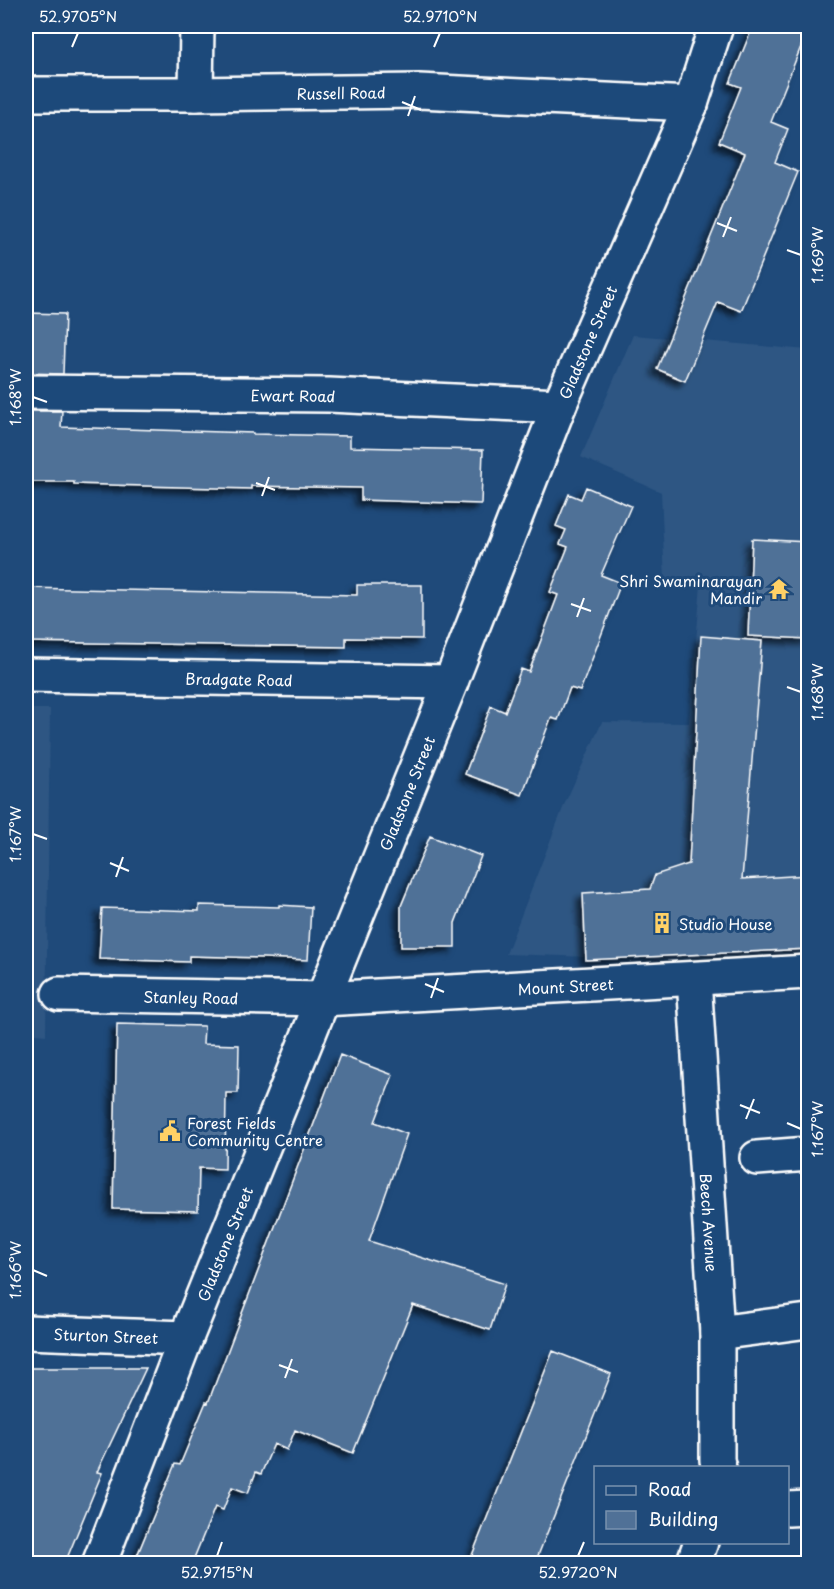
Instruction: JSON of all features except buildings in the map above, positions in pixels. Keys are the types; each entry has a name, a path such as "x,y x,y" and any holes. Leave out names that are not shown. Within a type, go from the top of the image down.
{"street":[{"path":"196,94 197,26"},
{"name":"Gladstone Street","path":"99,1563 186,1338 451,682 559,406 691,104 716,26"},
{"name":"Russell Road","path":"26,94 419,91 691,104"},
{"name":"Ewart Road","path":"26,392 329,395 559,406"},
{"name":"Bradgate Road","path":"26,675 451,682"},
{"name":"Mount Street","path":"323,999 808,972"},
{"name":"Beech Avenue","path":"694,979 717,1333 717,1460 720,1466"},
{"name":"Stanley Road","path":"59,994 323,999"},
{"path":"757,1158 808,1154"},
{"path":"717,1333 808,1321"},
{"name":"Sturton Street","path":"26,1332 186,1338"},
{"path":"789,1509 808,1508"},
{"path":"693,1563 700,1544"}],"shaded area":[{"path":"633,335 808,350 808,954 675,960 506,954 565,803 602,722 689,723 701,585 665,581 661,492 581,457"},
{"path":"26,709 50,709 46,1035 26,1033"}],"place":[{"name":"Shri Swaminarayan Mandir","path":"779,589"},
{"name":"Studio House","path":"662,923"},
{"name":"Forest Fields Community Centre","path":"170,1131"}]}
